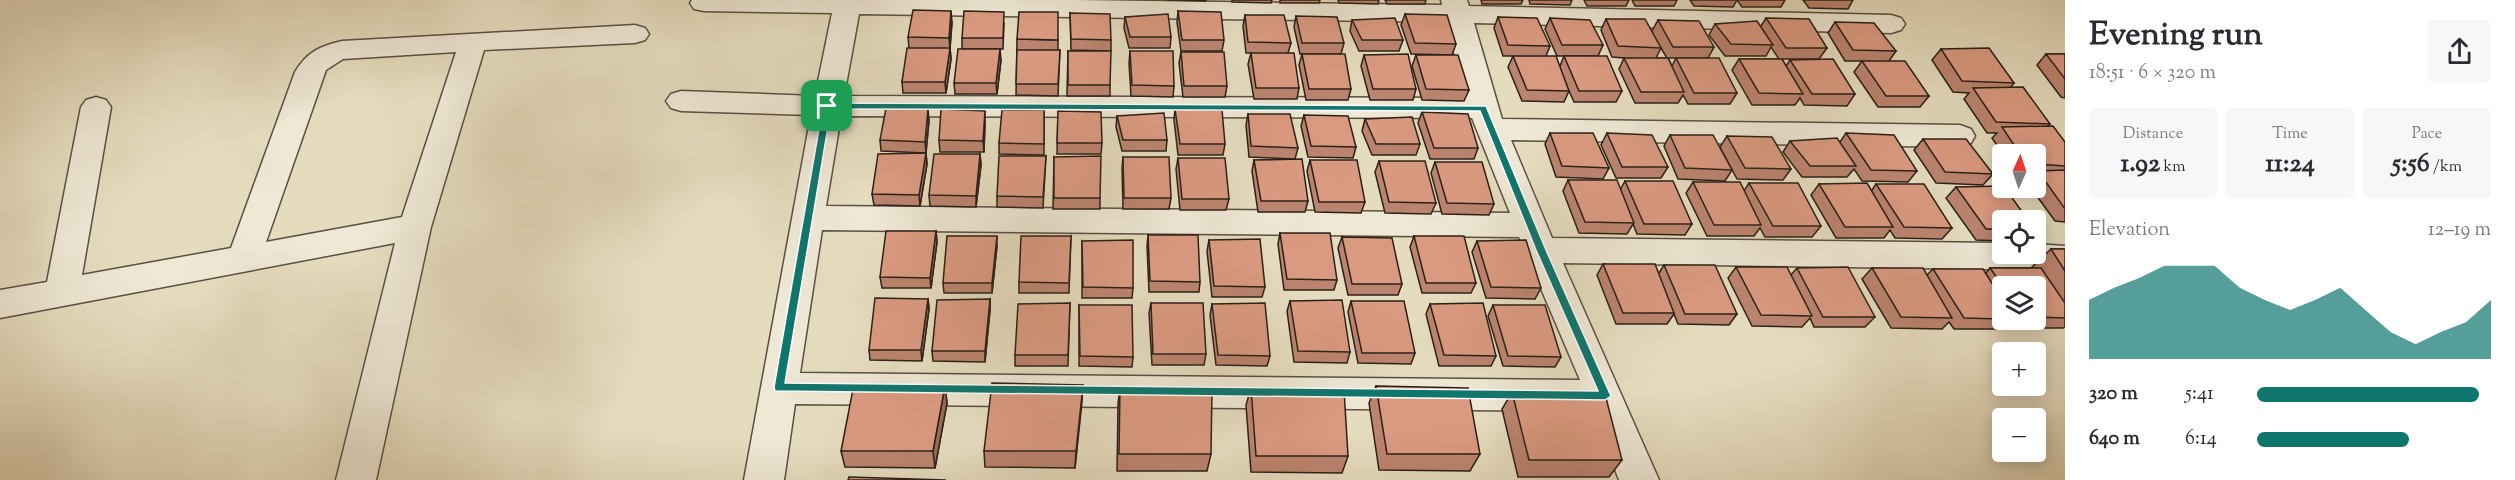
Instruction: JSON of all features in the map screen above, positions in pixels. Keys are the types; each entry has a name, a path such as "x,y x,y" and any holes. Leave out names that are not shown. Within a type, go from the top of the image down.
{"street":[{"path":"704,3 1456,7 1891,24"},
{"path":"764,480 827,106 847,3"},
{"path":"1456,7 1487,118 1639,480"},
{"path":"244,259 309,72 316,61 325,54 342,50 635,34"},
{"path":"356,480 415,227 473,42"},
{"path":"681,101 827,106 1487,118 1960,136"},
{"path":"62,292 96,108"},
{"path":"808,218 1536,238 2059,257"},
{"path":"0,304 415,227"},
{"path":"779,387 1605,396"}],"building":[{"path":"913,10 951,11 949,38 908,37"},
{"path":"964,11 1004,12 1003,38 962,38"},
{"path":"1178,11 1221,12 1224,40 1182,40"},
{"path":"1019,12 1058,12 1058,40 1017,39"},
{"path":"1070,13 1110,14 1111,40 1071,39"},
{"path":"1168,14 1171,37 1130,37 1125,17"},
{"path":"1405,14 1447,15 1456,44 1415,43"},
{"path":"1245,15 1284,15 1291,43 1248,42"},
{"path":"1296,16 1337,17 1344,43 1302,43"},
{"path":"1498,17 1537,18 1550,46 1508,45"},
{"path":"1395,18 1403,40 1362,40 1352,20"},
{"path":"1550,18 1590,20 1603,45 1562,45"},
{"path":"1766,18 1809,19 1827,48 1786,48"},
{"path":"1606,19 1645,19 1661,48 1618,46"},
{"path":"1658,20 1699,21 1714,47 1673,47"},
{"path":"1757,21 1773,45 1731,44 1715,24"},
{"path":"1835,22 1874,23 1896,51 1853,50"},
{"path":"907,48 950,48 945,82 902,82"},
{"path":"1989,48 2014,83 1962,81 1941,49"},
{"path":"958,49 1000,49 996,83 954,83"},
{"path":"1017,50 1060,50 1058,84 1016,84"},
{"path":"1068,51 1111,51 1110,85 1068,85"},
{"path":"1130,51 1173,51 1174,86 1132,85"},
{"path":"1181,52 1224,52 1227,86 1184,86"},
{"path":"1251,53 1294,53 1299,88 1256,88"},
{"path":"1302,54 1345,54 1351,89 1309,89"},
{"path":"1408,54 1416,89 1373,89 1364,55"},
{"path":"2046,54 2065,54 2065,79"},
{"path":"1416,55 1458,55 1469,90 1426,89"},
{"path":"1513,56 1556,56 1569,91 1527,90"},
{"path":"1564,56 1607,56 1622,91 1579,91"},
{"path":"1624,58 1668,58 1684,92 1641,92"},
{"path":"1676,58 1719,58 1737,93 1694,93"},
{"path":"1739,59 1782,59 1803,94 1759,93"},
{"path":"1833,59 1855,94 1812,94 1790,60"},
{"path":"1862,61 1905,61 1929,96 1886,96"},
{"path":"2023,87 2050,124 1996,122 1973,88"},
{"path":"886,108 928,109 925,142 880,140"},
{"path":"941,109 985,111 983,141 939,140"},
{"path":"1175,109 1222,110 1225,144 1180,144"},
{"path":"1002,110 1044,110 1044,144 999,143"},
{"path":"1058,111 1101,112 1102,143 1057,143"},
{"path":"1422,112 1468,114 1478,148 1434,148"},
{"path":"1164,113 1167,140 1123,140 1117,116"},
{"path":"1248,114 1290,114 1298,148 1251,146"},
{"path":"1304,115 1348,116 1356,147 1311,146"},
{"path":"1412,117 1420,144 1376,144 1365,119"},
{"path":"2053,126 2065,142 2065,166 2046,165 2046,144 2013,144 2002,127"},
{"path":"1550,133 1593,133 1609,168 1562,166"},
{"path":"1607,133 1652,135 1668,167 1622,167"},
{"path":"1846,133 1894,135 1917,171 1871,170"},
{"path":"1670,135 1713,135 1732,170 1685,168"},
{"path":"1727,136 1772,137 1791,169 1745,168"},
{"path":"1837,138 1856,166 1810,166 1790,141"},
{"path":"1923,139 1966,139 1992,174 1945,172"},
{"path":"926,153 919,195 872,194 878,154"},
{"path":"934,154 980,154 976,196 929,195"},
{"path":"999,156 1046,156 1043,197 997,196"},
{"path":"1101,156 1100,198 1054,198 1054,157"},
{"path":"1123,157 1169,157 1171,198 1124,198"},
{"path":"1178,158 1225,158 1229,199 1182,199"},
{"path":"1302,159 1308,201 1261,201 1254,160"},
{"path":"1310,160 1357,160 1365,202 1319,202"},
{"path":"1379,161 1425,161 1436,203 1389,202"},
{"path":"1435,162 1482,162 1494,204 1447,203"},
{"path":"2065,170 2065,209 2046,182 2046,171"},
{"path":"1568,180 1617,180 1634,223 1585,222"},
{"path":"1625,181 1673,181 1692,224 1644,224"},
{"path":"1693,182 1740,182 1761,225 1714,225"},
{"path":"1749,183 1798,183 1821,226 1773,226"},
{"path":"1867,183 1893,227 1845,227 1819,184"},
{"path":"1876,184 1924,184 1952,228 1904,227"},
{"path":"1992,186 1992,198 2012,198 2021,210 1992,210 1992,229 1986,229 1956,187"},
{"path":"886,231 936,231 930,278 880,277"},
{"path":"1280,233 1330,233 1337,280 1287,279"},
{"path":"1148,235 1198,235 1200,282 1150,281"},
{"path":"947,236 997,236 992,283 943,283"},
{"path":"1021,236 1071,236 1069,283 1019,282"},
{"path":"1414,236 1464,236 1476,283 1426,283"},
{"path":"1342,237 1392,238 1402,284 1352,284"},
{"path":"1260,239 1265,287 1214,286 1209,240"},
{"path":"1133,240 1133,288 1083,287 1082,241"},
{"path":"1526,240 1541,288 1491,287 1477,241"},
{"path":"2051,249 2065,249 2065,271"},
{"path":"1603,264 1655,264 1674,313 1623,313"},
{"path":"1664,265 1715,265 1737,314 1685,314"},
{"path":"1736,267 1787,267 1812,316 1761,315"},
{"path":"1848,267 1875,317 1823,317 1797,268"},
{"path":"1872,268 1923,268 1952,318 1901,317"},
{"path":"1990,268 2041,268 2065,303 2065,318 2046,317 2046,276 1996,276"},
{"path":"1933,269 1983,269 1992,283 1992,319 1964,318"},
{"path":"875,298 928,299 921,350 869,350"},
{"path":"990,299 985,351 932,351 937,300"},
{"path":"1342,300 1350,352 1298,351 1290,301"},
{"path":"1351,301 1404,301 1415,353 1362,353"},
{"path":"1070,303 1068,355 1015,355 1018,304"},
{"path":"1151,303 1203,303 1206,354 1153,354"},
{"path":"1265,303 1270,356 1218,355 1212,304"},
{"path":"1483,303 1496,356 1444,355 1430,304"},
{"path":"1079,305 1132,305 1133,357 1080,356"},
{"path":"1493,305 1545,305 1561,357 1508,356"},
{"path":"992,383 1083,385 1076,451 984,451"},
{"path":"854,384 945,386 933,451 841,451"},
{"path":"1376,386 1468,388 1480,454 1387,454"},
{"path":"1120,387 1212,389 1211,454 1119,454"},
{"path":"1251,388 1344,390 1348,456 1256,456"},
{"path":"1512,392 1605,394 1622,460 1529,460"},
{"path":"849,477 946,480 848,480"}],"route":[{"path":"827,106 1483,108 1541,250 1605,396 779,387 827,106"}]}
